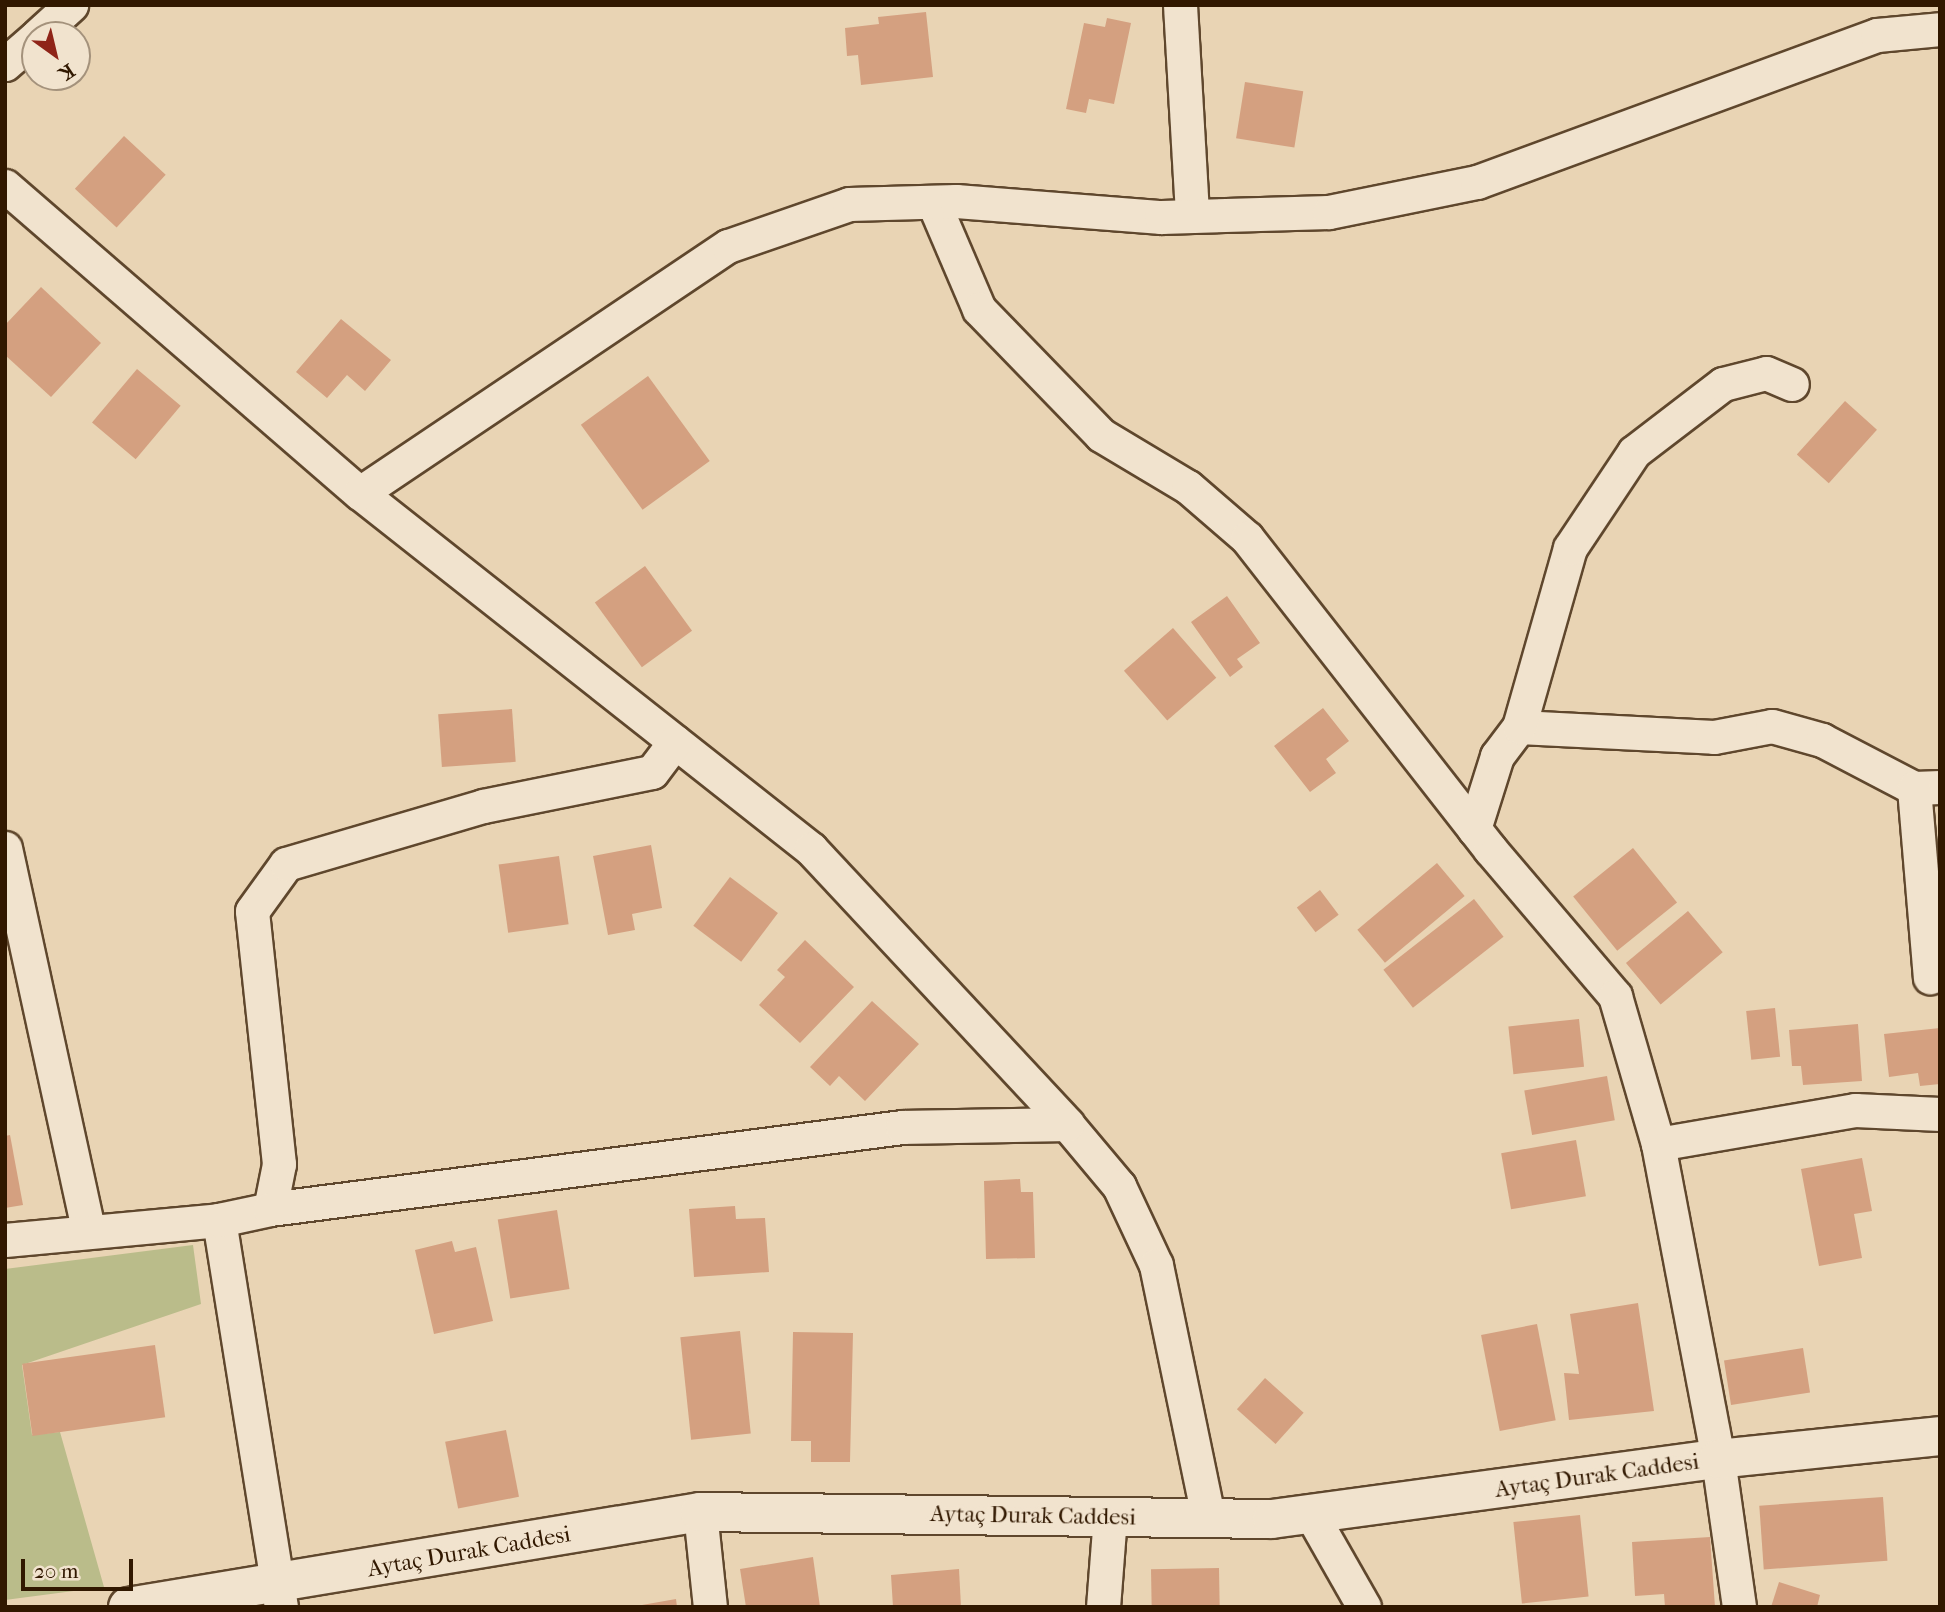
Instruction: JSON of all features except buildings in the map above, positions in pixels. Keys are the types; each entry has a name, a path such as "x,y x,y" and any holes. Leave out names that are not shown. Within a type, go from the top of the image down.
{"main road":[{"name":"Aytaç Durak Caddesi","path":"128,1607 279,1596 700,1512 1110,1517 1311,1514 1718,1459 1940,1436"}],"street":[{"path":"53,21 71,5"},
{"path":"1180,5 1192,216"},
{"path":"360,493 728,246 849,204 934,204 1192,216 1329,212 1477,182 1877,35 1940,29"},
{"path":"5,64 21,50"},
{"path":"5,186 360,493 811,849 1067,1124 1119,1186 1156,1265 1208,1516"},
{"path":"934,204 979,309 1101,435 1188,487 1247,538 1474,829 1615,996 1658,1144 1718,1459 1739,1607"},
{"path":"1474,829 1497,756 1518,727 1570,548 1634,452 1723,384 1766,373 1792,384"},
{"path":"1518,727 1714,737 1772,726 1822,740 1927,788 1930,976"},
{"path":"270,1209 279,1164 252,911 286,864 483,806 652,772 675,742"},
{"path":"5,848 88,1230"},
{"path":"1658,1144 1855,1110 1940,1114"},
{"path":"5,1240 88,1230 219,1220 270,1209 902,1127 1067,1124"},
{"path":"219,1220 279,1596"},
{"path":"700,1512 710,1607"},
{"path":"1311,1514 1364,1607"},
{"path":"1103,1607 1110,1517"}],"green space":[{"path":"193,1245 201,1304 22,1365 32,1435 60,1432 104,1587 5,1600 5,1269"}]}
